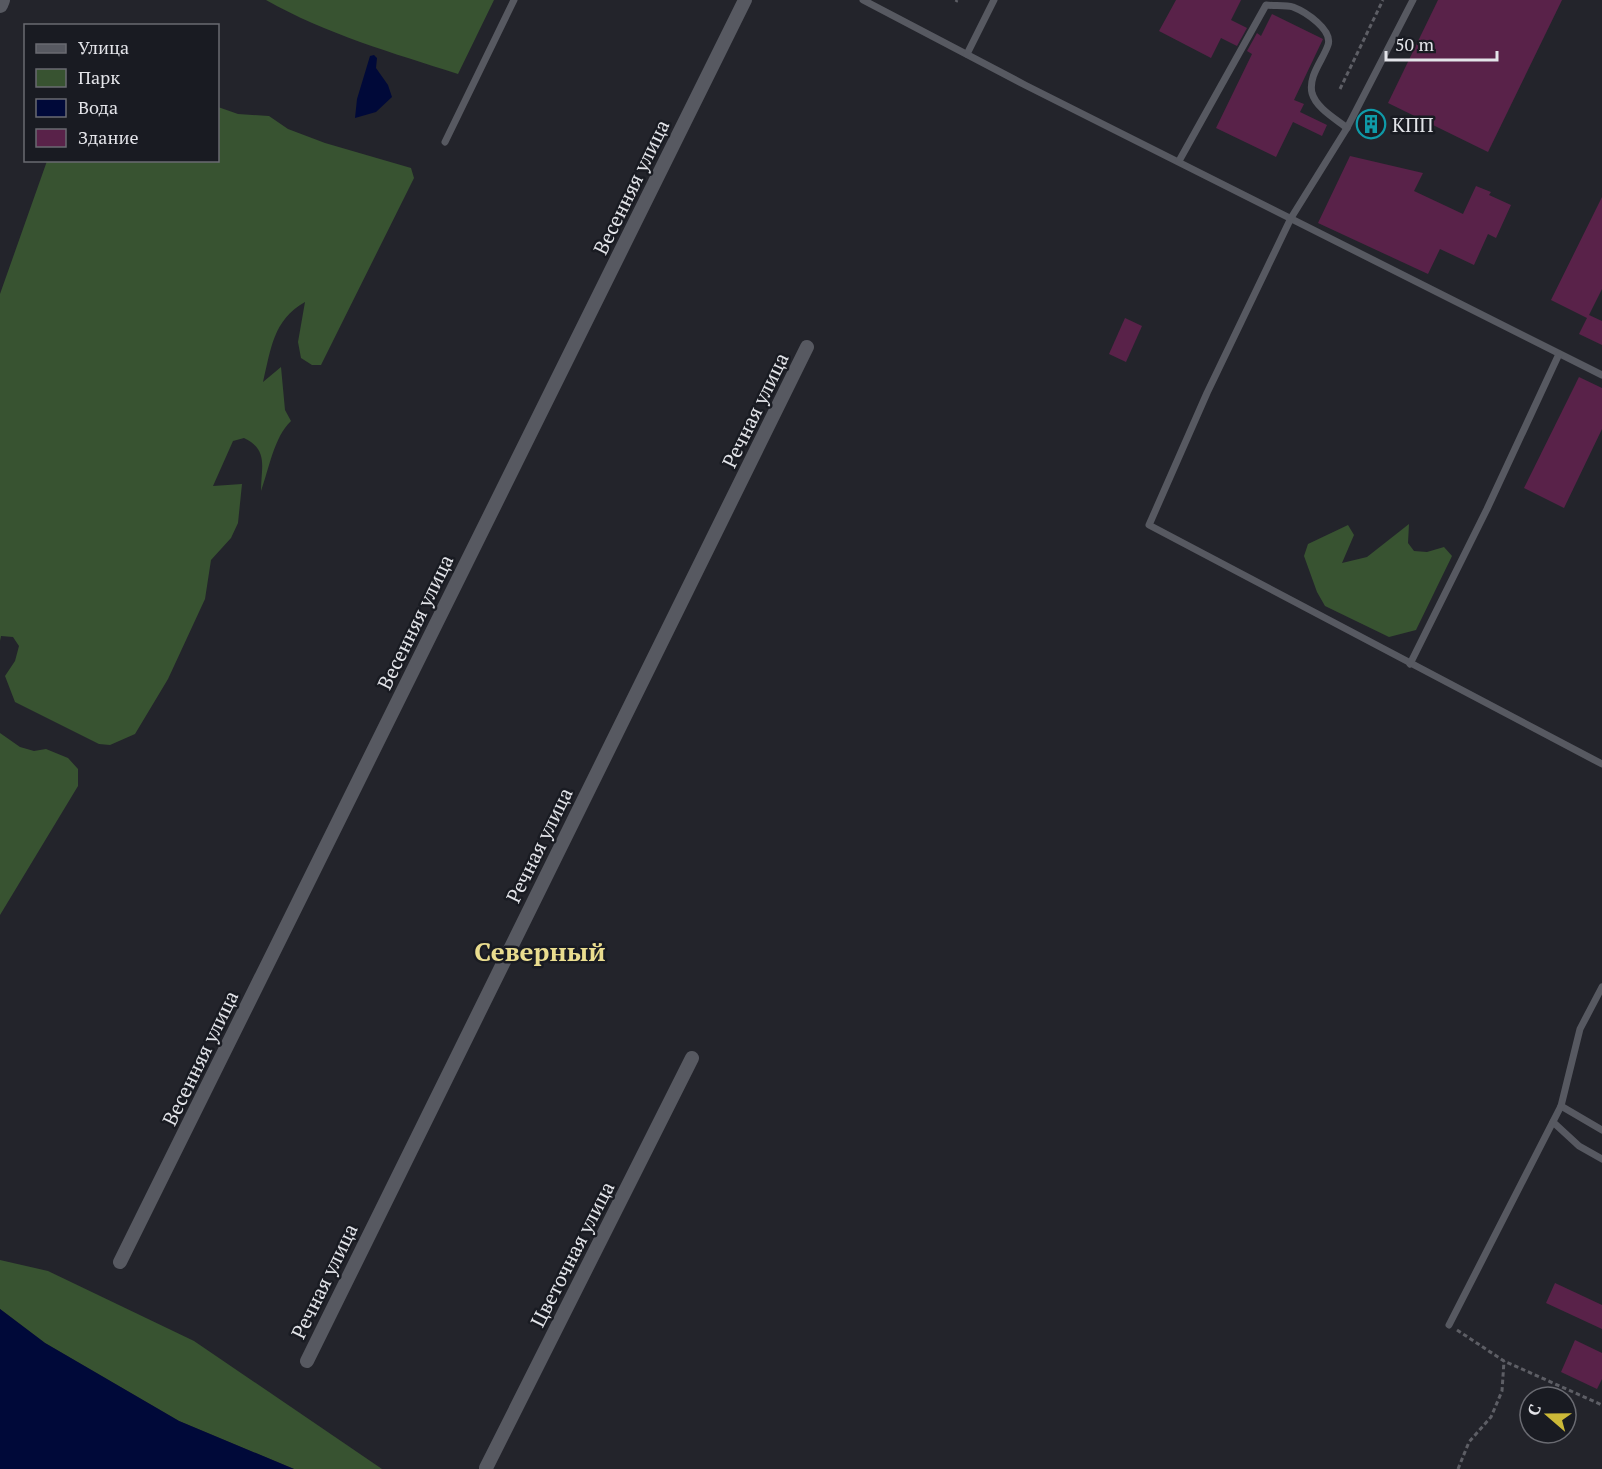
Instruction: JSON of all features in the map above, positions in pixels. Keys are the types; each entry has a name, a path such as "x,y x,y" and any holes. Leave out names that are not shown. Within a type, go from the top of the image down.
{"street":[{"path":"0,5 2,0"},
{"name":"Весенняя улица","path":"120,1262 745,0"},
{"name":"Речная улица","path":"307,1361 807,347"},
{"name":"Цветочная улица","path":"486,1468 693,1058"}],"lane":[{"path":"445,142 514,0"},
{"path":"863,0 1602,375"},
{"path":"967,54 994,0"},
{"path":"1413,0 1347,128 1291,218 1207,393 1149,525 1602,764"},
{"path":"1179,161 1266,5 1293,7 1319,23 1329,36 1329,44 1312,79 1312,92 1325,111 1347,128"},
{"path":"1410,664 1487,509 1558,354"},
{"path":"1449,1325 1561,1106 1580,1029 1602,987"},
{"path":"1561,1106 1602,1130"},
{"path":"1553,1122 1579,1146 1602,1159"}],"path":[{"path":"1340,89 1383,0"},
{"path":"1449,1325 1504,1361 1602,1405"},
{"path":"1458,1469 1469,1442 1491,1417 1502,1391 1504,1361"}],"green space":[{"path":"266,0 494,0 458,74 336,33"},
{"path":"219,107 238,114 269,116 288,129 325,143 411,168 414,178 321,365 312,365 301,358 298,342 305,302 286,317 275,336 263,382 281,367 285,410 291,421 276,444 261,491 262,460 257,448 244,438 233,441 213,486 242,484 238,523 231,538 211,560 205,599 168,679 135,734 110,745 99,744 15,702 5,676 15,661 19,646 13,637 1,636 0,641 0,294 47,162 219,162"},
{"path":"1409,524 1408,543 1414,551 1427,552 1444,547 1452,556 1416,630 1389,637 1325,606 1317,592 1304,556 1308,544 1348,525 1354,535 1342,563 1367,557"},
{"path":"0,733 20,747 34,751 46,749 68,758 78,769 78,786 0,915"},
{"path":"0,1260 48,1271 194,1341 382,1469 294,1469 179,1421 45,1343 0,1309"}],"water":[{"path":"374,55 377,58 376,68 388,85 392,97 376,112 355,118 357,99 370,56"},
{"path":"0,1309 45,1343 179,1421 294,1469 0,1469"}],"building":[{"path":"1176,0 1241,0 1231,20 1247,28 1237,46 1221,38 1211,58 1159,31"},
{"path":"1438,0 1562,0 1488,152 1388,103"},
{"path":"1272,14 1323,39 1294,100 1304,104 1300,112 1327,125 1322,136 1293,122 1276,157 1216,128 1252,54 1247,51 1257,33 1261,36"},
{"name":"КПП","path":"1365,115 1377,120 1372,131 1360,125"},
{"path":"1350,156 1423,173 1414,191 1463,214 1476,186 1491,192 1489,195 1511,205 1496,238 1488,234 1474,265 1440,249 1428,274 1318,223"},
{"path":"1602,197 1602,289 1589,315 1602,321 1602,345 1579,334 1587,318 1551,300"},
{"path":"1125,318 1142,326 1126,362 1109,354"},
{"path":"1579,377 1602,388 1602,429 1564,508 1524,488"},
{"path":"1555,1283 1602,1305 1602,1329 1546,1303"},
{"path":"1575,1340 1602,1353 1602,1379 1597,1389 1561,1372"}],"place":[{"name":"КПП","path":"1371,124"}],"district":[{"name":"Северный","path":"540,951"}]}
